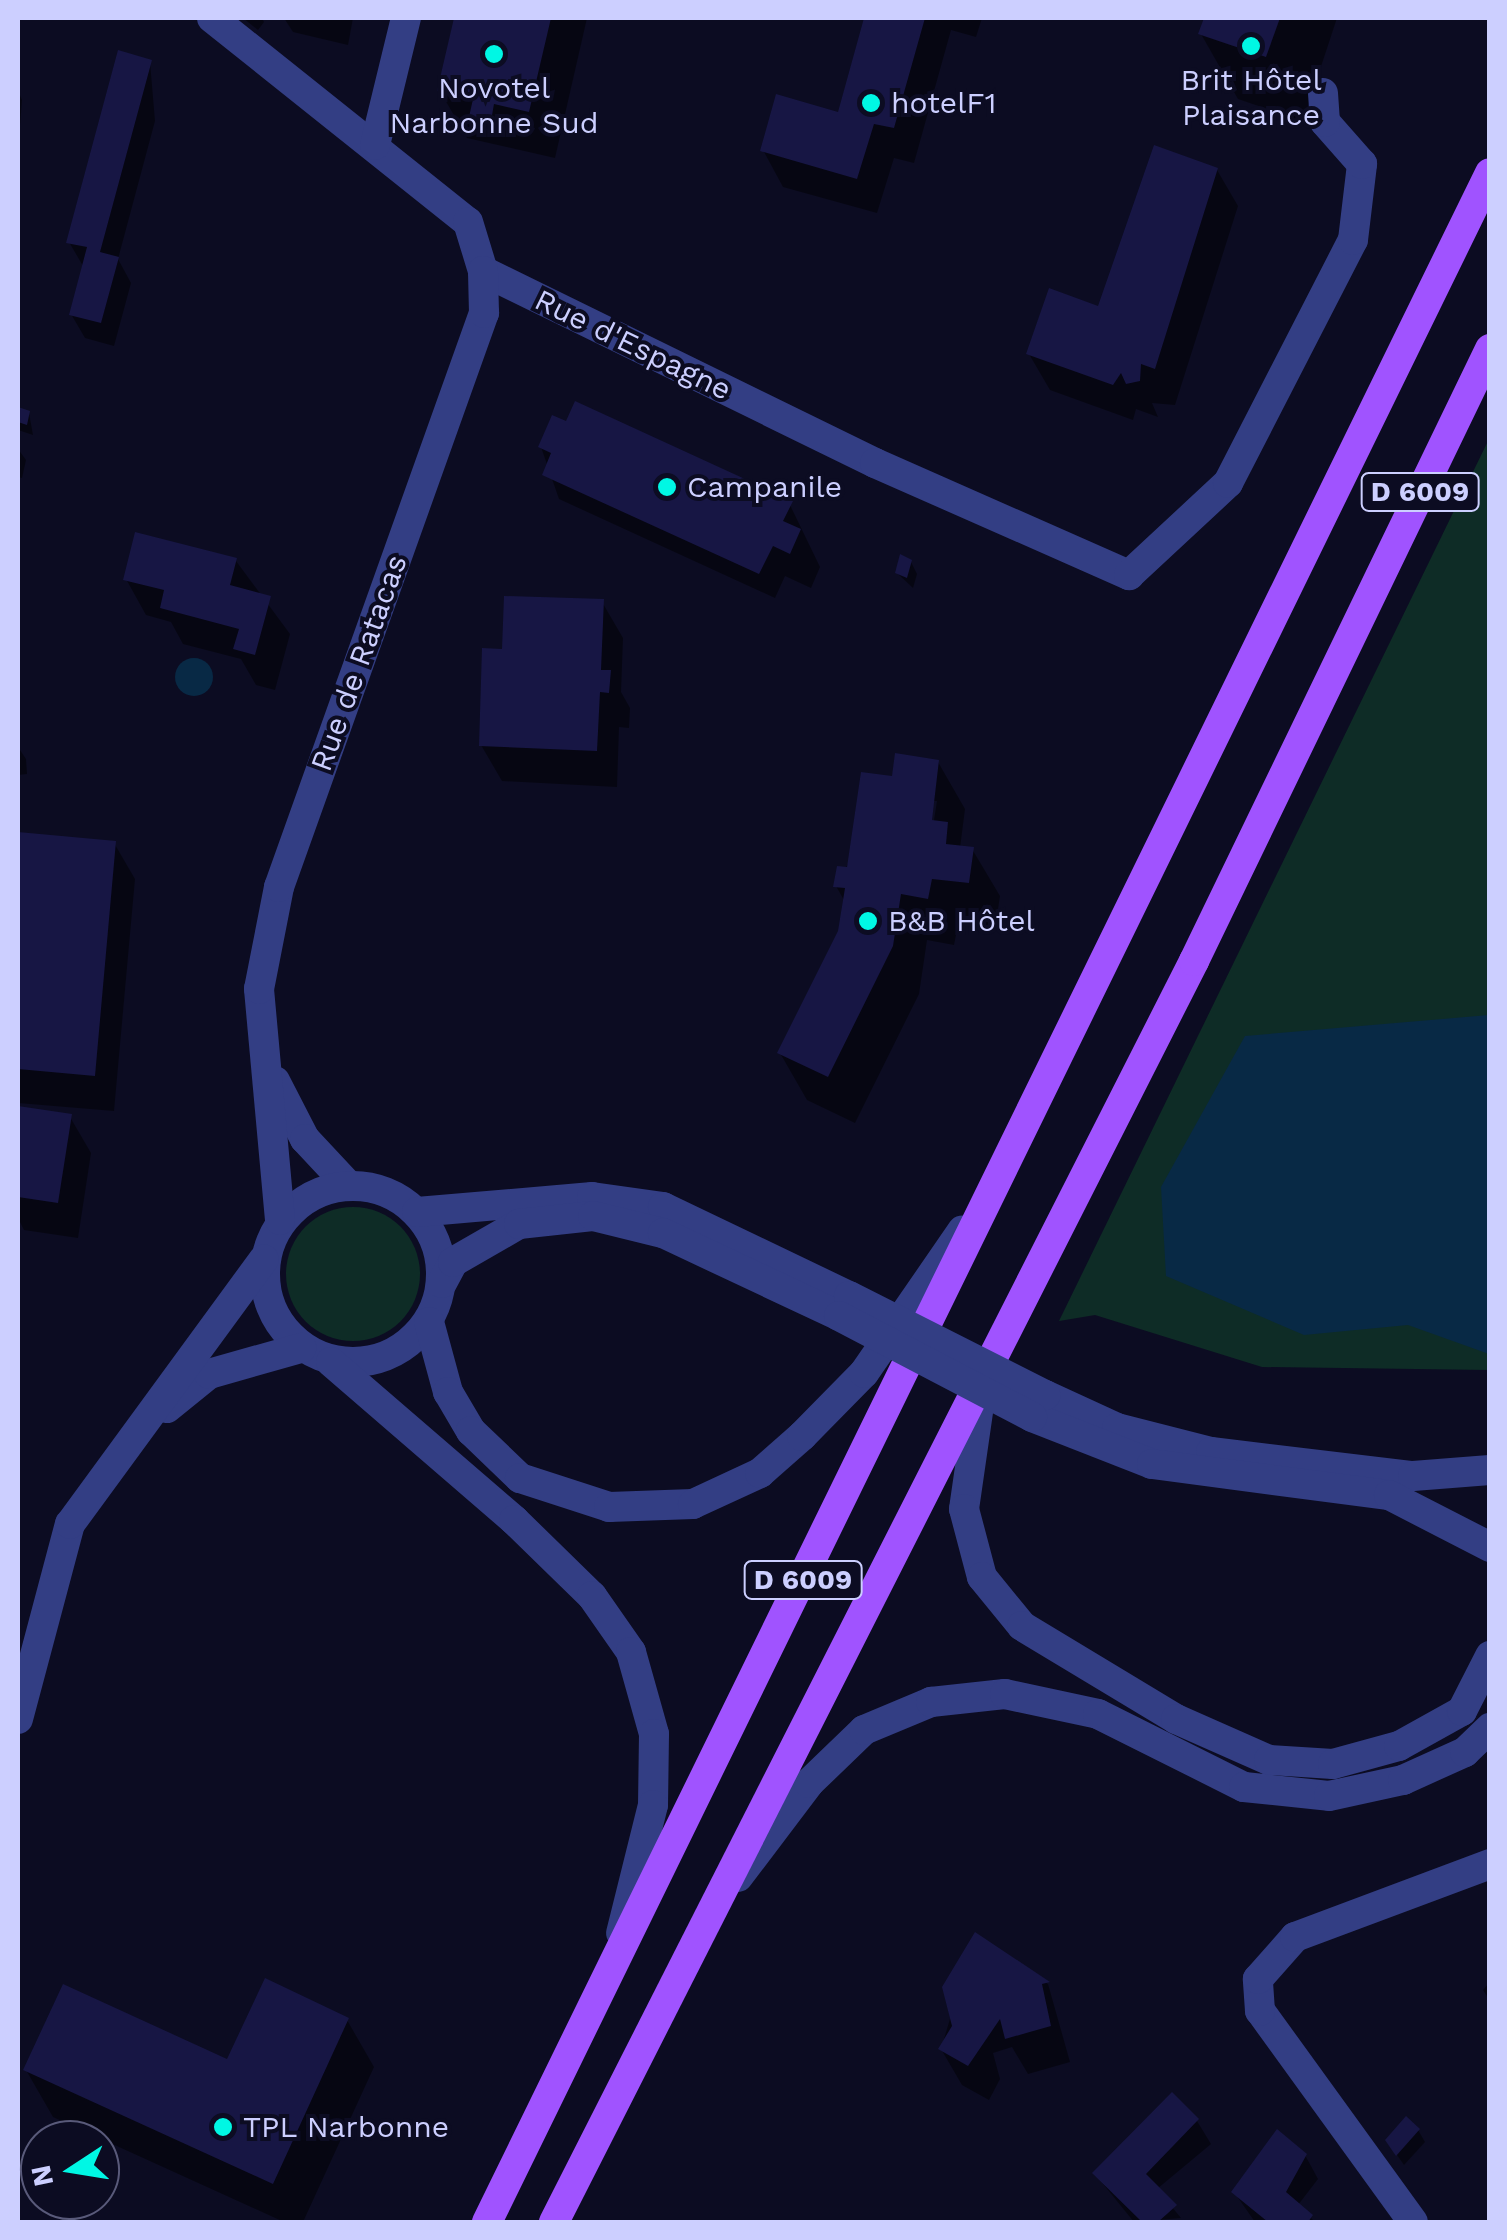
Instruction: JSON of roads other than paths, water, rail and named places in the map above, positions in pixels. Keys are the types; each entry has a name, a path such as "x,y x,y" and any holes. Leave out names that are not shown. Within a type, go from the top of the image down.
{"main road":[{"name":"D 6009","path":"487,2222 1490,174"},
{"name":"D 6009","path":"554,2222 1011,1316 1490,349"}],"street":[{"path":"212,18 468,222 483,271"},
{"path":"375,145 406,18"},
{"name":"Rue d'Espagne","path":"483,271 875,463 1129,575 1228,483 1352,240 1362,164 1325,122 1323,92"},
{"name":"Rue de Ratacas","path":"280,1220 258,989 279,887 484,312 483,271"},
{"name":"Rue de Ratacas","path":"265,1061 305,1139 347,1184"},
{"path":"18,1719 70,1524 264,1259 280,1220 310,1195 347,1184 397,1196 417,1212 436,1242 442,1283"},
{"path":"429,1322 448,1392 471,1432 520,1478 609,1507 693,1504 760,1472 864,1374 992,1188"},
{"path":"417,1212 592,1197 663,1207 844,1306 1152,1464 1388,1496 1490,1547"},
{"path":"331,1362 394,1354 429,1322 453,1262 519,1224 594,1216 663,1233 844,1306"},
{"path":"264,1259 276,1322 301,1348 331,1362 514,1520 592,1596 631,1652 654,1734 653,1805 612,1972"},
{"path":"1011,1316 968,1435 964,1509 982,1577 1022,1626 1176,1718 1269,1760 1333,1764 1399,1746 1462,1711 1490,1656"},
{"path":"130,1438 209,1374 301,1348"},
{"path":"1039,1406 1210,1452 1413,1476 1490,1470"},
{"path":"705,1919 809,1783 864,1730 930,1702 1005,1694 1098,1714 1244,1787 1330,1796 1403,1780 1465,1752 1490,1728"},
{"path":"1403,2219 1260,2011 1258,1979 1295,1937 1490,1864"}],"water":[{"path":"194,658 207,664 213,677 207,690 194,696 181,690 175,677 181,664"},
{"path":"1489,1015 1489,1354 1408,1325 1304,1335 1166,1276 1161,1187 1245,1036"}],"place":[{"name":"Brit Hôtel Plaisance","path":"1251,46"},
{"name":"Novotel Narbonne Sud","path":"494,54"},
{"name":"hotelF1","path":"871,103"},
{"name":"Campanile","path":"667,487"},
{"name":"B&B Hôtel","path":"868,921"},
{"name":"TPL Narbonne","path":"223,2127"}]}
